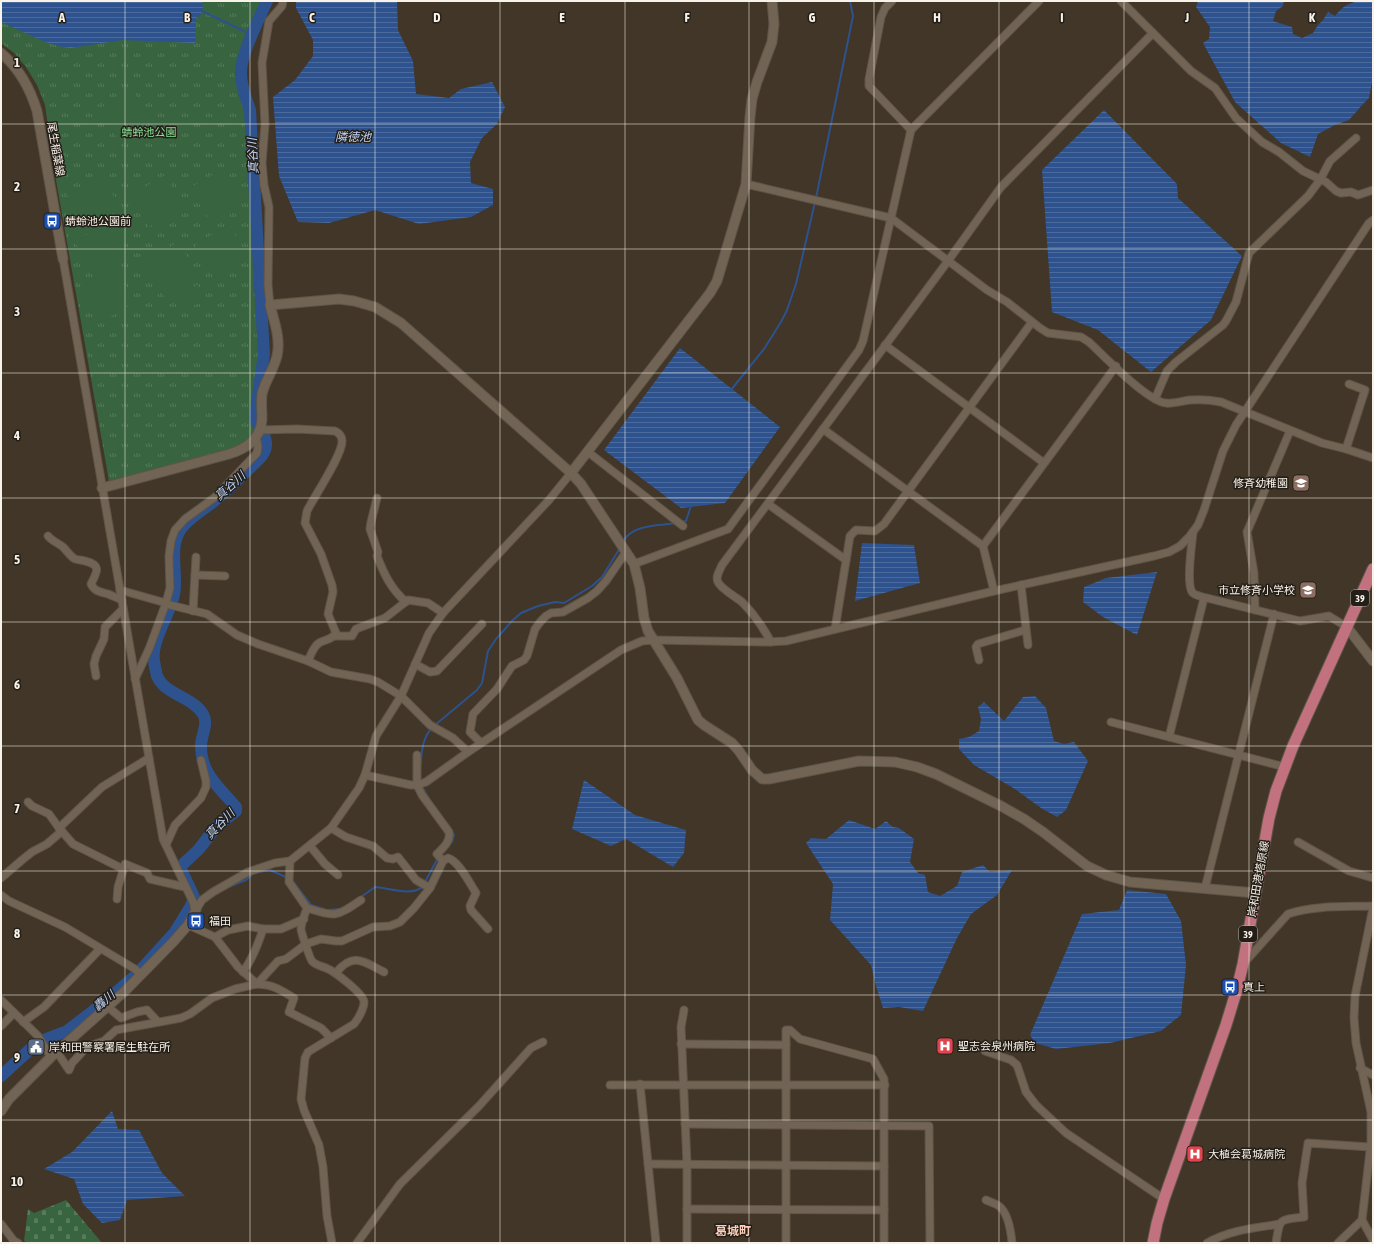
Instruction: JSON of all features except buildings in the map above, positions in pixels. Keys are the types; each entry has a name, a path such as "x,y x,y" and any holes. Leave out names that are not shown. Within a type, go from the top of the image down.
{"main road":[{"name":"岸和田港塔原線","path":"1153,1243 1164,1198 1226,1025 1243,964 1273,803 1284,767 1373,569"}],"street":[{"path":"102,488 235,452 249,445 258,433 262,422 262,394 277,356 278,343 270,305 268,285 269,207 264,185 262,163 264,124 262,63 269,21 282,6 283,1"},
{"path":"1,1111 9,1099 54,1055 108,1007 141,975 188,924 194,905 231,881 255,870 275,863 290,861 332,828 359,788 365,775 376,736 401,696 429,633 443,613 549,500 588,452 710,292 717,280 746,184 752,99 772,42 774,24 772,1"},
{"path":"892,1 885,8 881,17 869,79 870,86 911,130"},
{"path":"634,564 728,529 848,366 859,350 863,341 911,130 1039,1"},
{"path":"1120,1 1191,71 1215,88 1236,118 1246,129 1262,142 1279,152 1303,171 1326,182 1336,191 1341,193 1351,192 1358,195 1373,190"},
{"path":"771,642 764,628 754,615 741,601 718,584 717,577 722,565 1001,187 1153,34"},
{"name":"尾生稲葉線","path":"1,53 16,68 22,77 32,96 37,111 63,260"},
{"path":"1155,399 1167,371 1226,321 1240,292 1249,253 1308,196 1320,180 1330,161 1356,138"},
{"path":"746,184 891,218 987,290 1048,333 1081,338 1089,342 1142,390 1164,403 1173,404 1190,400 1205,399 1221,402 1322,444 1346,449 1373,458"},
{"path":"365,775 401,784 417,785 426,782 481,743 621,650 642,641 786,641 994,591 1169,552 1180,546 1193,531 1204,510 1223,451 1244,412 1369,223 1373,220"},
{"path":"63,260 162,832 166,845 194,905"},
{"path":"270,305 339,299 354,301 375,307 390,315 401,323 571,473 581,484 634,564 640,588 644,618 648,631 677,678 698,720 732,743 752,770 762,779 859,761 895,762 917,767 949,781 1024,819 1088,866 1106,875 1130,882 1256,893"},
{"path":"835,629 850,536 856,530 875,531 879,529 908,492 1032,322"},
{"path":"885,345 1044,463"},
{"path":"983,546 1116,366"},
{"path":"1346,449 1364,390 1349,384"},
{"path":"258,433 297,429 335,431 339,433 342,439 342,445 337,457 305,517 305,523 321,554 332,585 333,592 328,614 336,633 334,636"},
{"path":"823,429 983,546 994,591"},
{"path":"1255,610 1254,573 1247,532 1290,431"},
{"path":"135,680 150,649 170,588 169,556 174,530 185,519 214,498 257,453 258,433"},
{"path":"588,452 683,526"},
{"path":"377,498 370,529 378,552 377,556 383,572 391,586 406,602"},
{"path":"768,504 846,560"},
{"path":"1193,531 1189,564 1190,590 1193,594 1204,598 1300,620 1329,616 1347,627 1373,661"},
{"path":"48,536 52,541 64,548 75,559 93,564 96,567 97,572 90,584 93,588 122,600"},
{"path":"481,743 470,732 473,714 497,689 512,666 524,660 527,656 535,629 541,621 551,613 563,612 588,598 597,591 606,581 626,552"},
{"path":"193,611 196,557"},
{"path":"195,575 225,576"},
{"path":"1021,585 1025,630 1028,645"},
{"path":"120,590 207,614 237,635 258,644 308,661 331,672 370,679 378,682 401,696 430,724 453,738 468,752"},
{"path":"1169,737 1204,598"},
{"path":"308,661 315,647 319,644 334,636 352,636 356,629 385,618 408,600 428,603 443,613"},
{"path":"96,676 94,664 104,639 105,627 123,609"},
{"path":"1205,888 1274,614"},
{"path":"416,664 430,672 438,671 482,624"},
{"path":"978,660 976,647 978,644 1025,630"},
{"path":"1111,722 1284,767"},
{"path":"417,755 417,785 422,795 449,832 450,836 448,841 437,854 444,861"},
{"path":"1,878 32,852 47,844 102,787 149,758"},
{"path":"166,845 175,825 201,798 206,787 201,760"},
{"path":"28,802 32,806 49,814 60,830 73,844 84,851 124,869"},
{"path":"332,828 346,837 374,846 387,858 393,859 398,857 416,880 430,888"},
{"path":"1298,842 1349,871 1373,878"},
{"path":"310,846 338,875"},
{"path":"256,984 278,961 286,959 306,944 321,939 342,941 373,927 383,927 400,922 414,908 430,888 444,861 448,858 452,859 476,893 470,906 471,910 488,929"},
{"path":"290,861 290,882 307,908 326,914 335,914 343,912 361,900"},
{"path":"117,899 118,887 125,864 147,873 150,879 185,887"},
{"path":"1,895 9,901 65,927 135,969 141,975"},
{"path":"1243,964 1288,914 1297,911 1331,908 1373,907 1369,944 1356,996 1354,1018 1360,1068 1371,1112 1371,1143 1362,1220 1373,1239"},
{"path":"307,908 301,928 312,961 317,965 336,973 364,999 364,1004 354,1024 308,1052 305,1058 301,1099 304,1110 319,1145 323,1168 327,1216 332,1243"},
{"path":"215,937 228,930 248,926 263,930 282,929 304,919"},
{"path":"188,924 215,937 243,972 256,984"},
{"path":"243,972 258,948 263,930"},
{"path":"23,1022 44,1007 100,949"},
{"path":"336,973 346,962 357,959 369,963 384,972"},
{"path":"1,1000 38,1036 69,1070 72,1063 88,1047 104,1041 116,1030 181,1018 190,1014 212,998 256,984 270,985 280,989 294,998 289,1012 321,1028 331,1038"},
{"path":"108,1007 121,1018 147,1010 158,1022"},
{"path":"684,1010 681,1027 681,1044 687,1164 687,1243"},
{"path":"1,1026 14,1014"},
{"path":"786,1243 786,1030 790,1030 800,1039 873,1059 884,1079 884,1243"},
{"path":"357,1243 400,1184 479,1106 531,1048 543,1042"},
{"path":"681,1044 786,1044"},
{"path":"985,1051 1011,1060 1017,1065 1026,1092 1036,1105 1066,1133 1164,1198"},
{"path":"1360,1068 1373,1075"},
{"path":"640,1084 656,1243"},
{"path":"610,1085 885,1085"},
{"path":"685,1124 929,1126 930,1243"},
{"path":"1276,1243 1280,1224 1283,1220 1304,1217 1302,1183 1308,1143 1371,1143"},
{"path":"648,1164 884,1166"},
{"path":"1365,1195 1373,1193"},
{"path":"986,1200 1000,1207 1005,1213 1011,1233 1012,1243"},
{"path":"687,1209 884,1210"},
{"path":"1338,1243 1362,1220"},
{"path":"1,1224 14,1241 18,1243"},
{"path":"1206,1243 1231,1232 1280,1224"}],"green space":[{"name":"蜻蛉池公園","path":"1,1 263,1 246,37 238,67 239,84 248,111 262,354 252,417 256,428 249,439 240,447 113,484 109,481 55,174 45,105 37,85 26,67 14,53 1,43"},
{"path":"132,89 152,121 119,141 99,109"},
{"path":"224,168 244,201 210,221 190,188"},
{"path":"101,174 120,207 87,227 67,195"},
{"path":"165,175 183,207 149,227 130,196"},
{"path":"109,221 128,253 94,273 75,242"},
{"path":"229,225 248,257 214,277 195,245"},
{"path":"178,242 198,275 164,296 144,263"},
{"path":"115,268 135,301 102,322 81,289"},
{"path":"197,285 205,299 189,308 181,295"},
{"path":"66,1200 102,1243 28,1243 24,1241 28,1209 34,1213"}],"water":[{"path":"1,1 202,1 203,8 200,16 196,18 195,43 122,40 71,48 45,42 1,22"},
{"name":"隣徳池","path":"296,1 397,1 398,30 413,61 416,94 449,98 461,89 492,82 505,107 497,124 482,138 470,162 471,183 493,189 493,205 471,217 419,224 375,210 329,223 298,222 279,176 273,97 295,80 313,56 313,40 296,8"},
{"path":"1198,1 1284,1 1283,6 1276,11 1273,21 1292,27 1293,34 1302,38 1313,33 1328,12 1335,16 1343,7 1352,3 1373,1 1373,77 1369,98 1349,120 1335,125 1318,134 1310,157 1281,143 1235,102 1203,43 1209,39 1210,27 1196,7"},
{"path":"1104,110 1177,184 1178,198 1242,256 1211,320 1151,372 1098,330 1052,312 1042,170"},
{"path":"680,348 780,427 725,503 681,508 604,450"},
{"path":"862,543 914,545 920,583 855,601"},
{"path":"1157,572 1137,635 1103,617 1083,602 1084,587 1106,578"},
{"path":"1035,696 1046,708 1054,741 1064,744 1074,742 1088,761 1066,810 1057,817 1041,808 1015,789 974,765 959,749 959,739 969,737 979,731 981,719 978,707 984,702 1004,721 1023,697"},
{"path":"584,780 635,815 686,830 684,853 673,867 626,839 611,846 572,829"},
{"path":"849,820 875,829 886,821 893,827 899,828 914,839 910,862 918,873 925,875 928,892 940,896 957,886 962,872 983,865 990,872 1012,870 997,895 971,914 957,938 923,1011 899,1007 883,1008 871,965 830,920 833,884 806,843 811,838 826,839"},
{"path":"1127,890 1166,894 1181,921 1186,965 1181,1015 1161,1031 1110,1043 1056,1049 1035,1043 1030,1035 1082,914 1119,910"},
{"path":"112,1111 118,1129 139,1130 162,1173 185,1196 127,1200 120,1220 102,1223 83,1204 74,1179 44,1169 72,1152"}],"waterway":[{"name":"真谷川","path":"1,1076 38,1042 67,1031 106,1001 136,975 175,932 191,906 194,897 180,867 199,849 216,827 236,811 236,807 212,780 204,765 201,746 205,726 205,718 203,714 192,703 166,688 161,683 157,675 154,656 157,638 174,595 174,555 176,539 179,532 190,519 213,502 242,476 261,457 266,448 265,438 255,417 264,354 250,110 243,88 241,74 247,48 267,1"},
{"path":"816,198 853,16 850,1"},
{"path":"202,11 252,35"},
{"path":"731,390 764,349 787,310 796,284 815,202"},
{"path":"681,522 686,521 691,506"},
{"path":"623,542 627,536 639,529 676,523"},
{"path":"435,725 477,690 482,683 488,651 496,639 512,621 521,613 538,606 555,602 564,603 592,586 602,577 620,548"},
{"path":"420,769 424,742 428,732 432,728"},
{"path":"421,785 428,797"},
{"path":"450,844 454,835 452,832"},
{"path":"425,882 438,858"},
{"path":"226,888 246,880 254,873 270,870 288,878"},
{"path":"292,880 311,905 324,909"},
{"path":"361,897 375,887 400,891 414,891 423,886"},
{"path":"328,910 340,909"}],"place":[{"name":"蜻蛉池公園前","path":"52,221"},
{"name":"修斉幼稚園","path":"1301,483"},
{"name":"市立修斉小学校","path":"1308,590"},
{"name":"福田","path":"196,921"},
{"name":"真上","path":"1230,987"},
{"name":"聖志会泉州病院","path":"945,1046"},
{"name":"岸和田警察署尾生駐在所","path":"36,1047"},
{"name":"大植会葛城病院","path":"1195,1154"}],"district":[{"name":"葛城町","path":"733,1231"}],"water label":[{"name":"轟川","path":"104,1001"}]}
